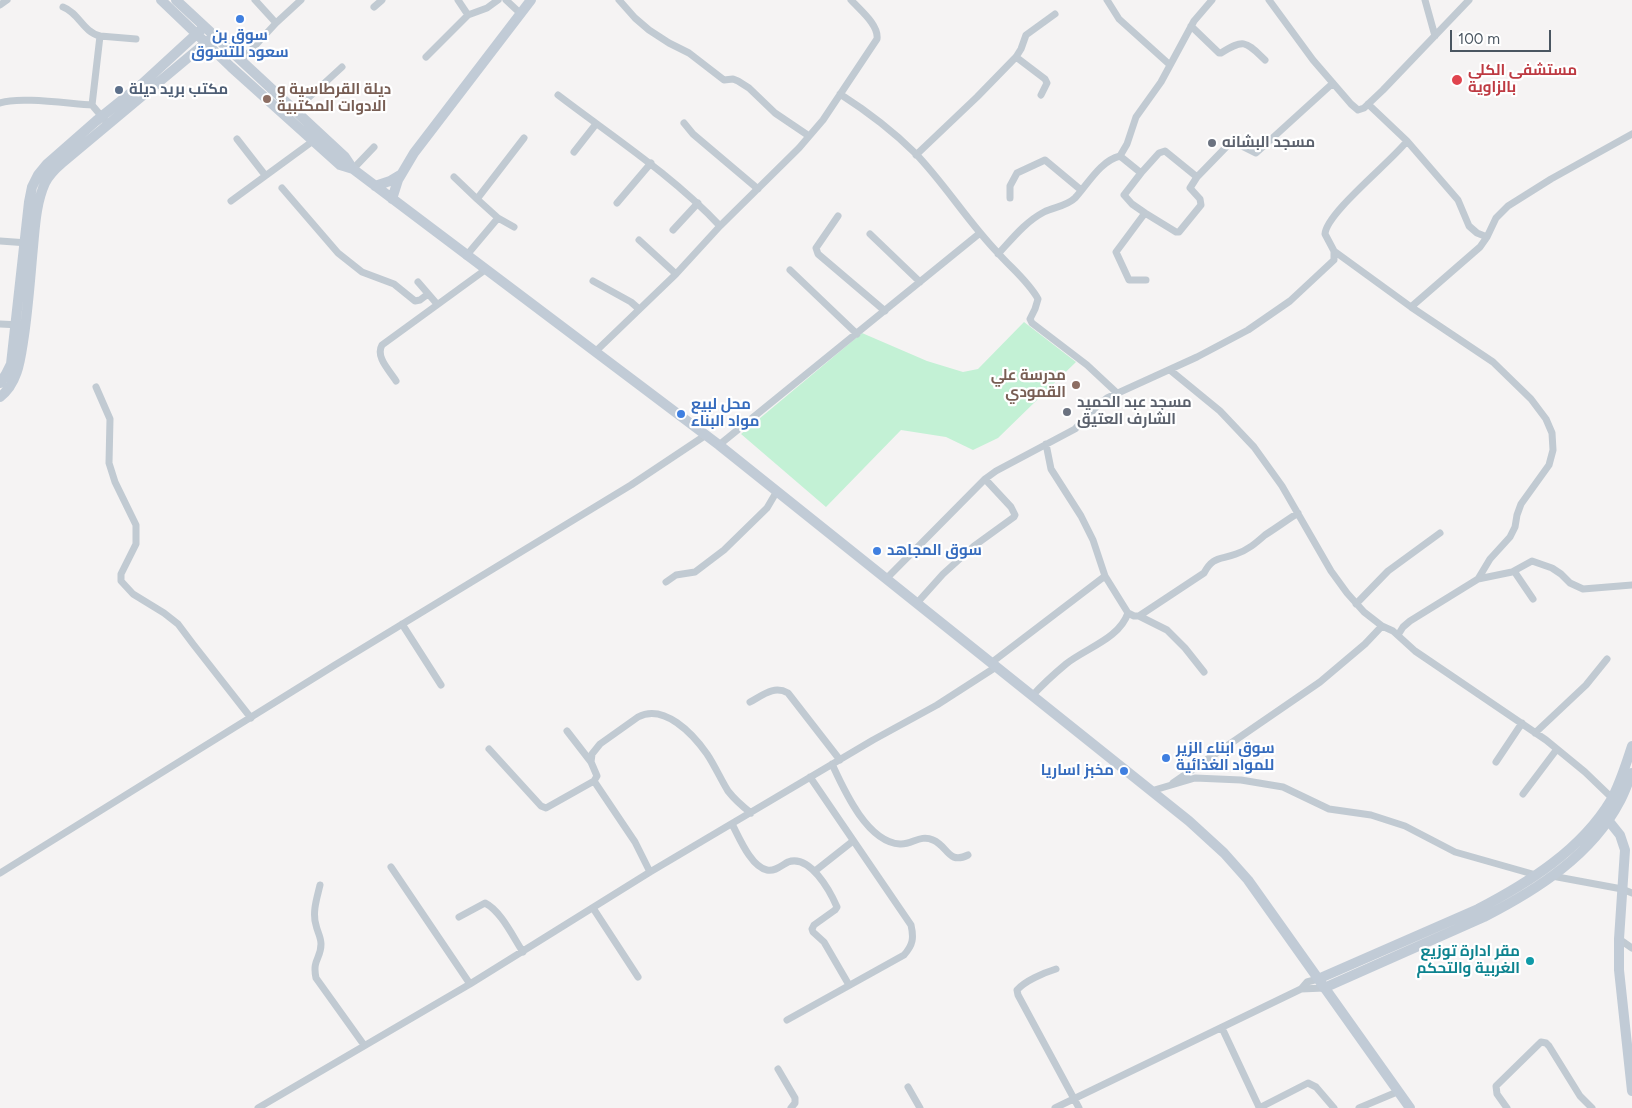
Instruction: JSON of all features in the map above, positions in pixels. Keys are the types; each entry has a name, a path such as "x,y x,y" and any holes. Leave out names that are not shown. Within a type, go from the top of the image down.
{"main road":[{"path":"162,0 196,34 340,165 353,169"},
{"path":"176,0 345,157 353,169 484,270 719,445 1152,791 1213,843 1248,880 1410,1108"},
{"path":"392,199 400,176 414,153 531,0"},
{"path":"105,120 204,27"},
{"path":"0,397 5,393 20,365 26,326 28,243 32,187 38,175 47,164 214,36"},
{"path":"375,186 400,176"},
{"path":"0,383 11,364 28,243"},
{"path":"1617,793 1632,746"},
{"path":"1324,988 1484,917 1530,892 1584,849 1617,793 1632,773"},
{"path":"1318,978 1478,910 1502,897 1536,875 1605,816"},
{"path":"1605,816 1620,835 1624,845 1627,891 1619,940 1620,983 1632,1091"}],"street":[{"path":"0,5 7,0"},
{"path":"255,0 276,23"},
{"path":"241,61 276,23 301,0"},
{"path":"374,7 382,0"},
{"path":"458,0 468,15"},
{"path":"426,57 468,15 488,8 498,0"},
{"path":"506,0 521,14"},
{"path":"619,0 635,18 659,38 689,52 724,80 738,80 775,113 809,136"},
{"path":"595,352 676,274 720,226 799,148 823,120 878,36 873,24 852,0"},
{"path":"1107,0 1119,19 1170,65"},
{"path":"998,254 1029,222 1044,212 1069,202 1105,164 1111,159 1120,156 1127,144 1134,120 1152,96 1191,26 1212,0"},
{"path":"1269,0 1301,45 1355,109 1361,109 1368,104 1469,0"},
{"path":"1425,0 1435,36"},
{"path":"63,7 75,14 92,34 136,39"},
{"path":"916,155 1016,57 1026,35 1055,14"},
{"path":"1191,26 1221,53 1237,43 1242,43 1250,46 1265,60"},
{"path":"92,105 100,36"},
{"path":"1016,57 1045,79 1047,83 1041,95"},
{"path":"294,111 342,67"},
{"path":"1197,177 1163,151 1141,173 1124,195 1132,204 1145,213 1178,232 1201,205 1200,199 1190,188 1197,177 1232,141 1256,153 1332,83"},
{"path":"840,94 868,112 892,131 916,155 998,254 1023,278 1038,297 1030,319 1032,323 1087,365 1117,393"},
{"path":"558,95 650,163 698,202 720,226"},
{"path":"0,103 31,101 92,105 105,120"},
{"path":"1368,104 1407,140 1458,200 1469,226 1477,233 1487,237"},
{"path":"684,123 693,134 758,189"},
{"path":"574,152 596,124"},
{"path":"1411,307 1480,247 1496,218 1508,206 1551,179 1632,134"},
{"path":"477,199 524,138"},
{"path":"237,139 265,175"},
{"path":"887,578 985,479 996,471 1075,429 1098,405 1117,393 1223,344 1276,311 1298,294 1333,262 1335,257 1334,251 1325,234 1328,223 1354,194 1394,156 1407,140"},
{"path":"231,201 313,141"},
{"path":"353,169 374,147"},
{"path":"1120,156 1141,173"},
{"path":"1010,198 1010,186 1017,173 1045,160 1082,190"},
{"path":"617,203 650,163"},
{"path":"454,177 498,218 514,227"},
{"path":"282,188 338,253 362,272 394,284 415,301 428,294"},
{"path":"673,230 698,202"},
{"path":"1145,213 1116,252 1129,280 1146,280"},
{"path":"838,216 816,248 818,254 885,311"},
{"path":"466,256 498,218"},
{"path":"719,445 980,233"},
{"path":"870,234 920,282"},
{"path":"639,240 676,274"},
{"path":"0,248 0,241 28,243"},
{"path":"1334,251 1411,307 1485,356 1520,387 1546,418 1552,434 1553,450 1549,465 1521,504 1515,527 1510,537 1490,559 1478,579"},
{"path":"396,382 380,356 381,347 484,270"},
{"path":"790,270 857,334"},
{"path":"593,280 631,302 639,309"},
{"path":"418,282 437,304"},
{"path":"0,324 26,326"},
{"path":"1170,370 1220,410 1243,434 1273,472 1331,571 1356,604 1373,620 1398,635 1415,651 1535,732 1585,772 1617,793"},
{"path":"96,388 110,419 109,463 136,525 136,544 121,574 121,581 134,594 164,612 178,624 251,718"},
{"path":"0,874 402,624 631,485 706,435"},
{"path":"1046,444 1050,469 1081,516 1093,540 1105,576 1128,613 1139,616 1167,630 1185,648 1204,672"},
{"path":"917,603 943,574 974,546 1014,518 1015,515 1010,507 985,479"},
{"path":"666,582 676,575 695,572 724,550 767,508 777,491"},
{"path":"1139,616 1204,573 1209,564 1214,560 1236,554 1254,546 1264,536 1298,513"},
{"path":"1356,604 1388,571 1440,533"},
{"path":"1398,635 1410,621 1478,579 1514,571 1527,563 1535,561 1552,568 1570,583 1583,589 1632,584"},
{"path":"1514,571 1533,598"},
{"path":"263,1107 523,952 650,872 832,764 937,705 994,665 1105,576"},
{"path":"1032,696 1068,663 1115,632 1126,620 1128,613"},
{"path":"402,624 441,685"},
{"path":"1168,786 1320,682 1365,644 1382,626"},
{"path":"1535,732 1586,685 1607,659"},
{"path":"750,702 771,690 778,689 788,694 840,760"},
{"path":"590,762 592,754 600,744 638,717 652,713 662,715 682,726 699,744 708,755 733,797 751,813"},
{"path":"1496,762 1522,724"},
{"path":"489,749 544,808 594,781 597,774 567,731"},
{"path":"1523,794 1557,749"},
{"path":"832,764 842,785 866,824 881,838 902,844 908,844 920,838 932,839 956,858 968,855"},
{"path":"786,1020 904,955 911,947 913,934 911,925 810,777"},
{"path":"1152,791 1195,778 1241,780 1283,787 1329,809 1371,815 1405,826 1455,852 1536,875"},
{"path":"594,781 635,842 650,872"},
{"path":"732,824 754,862 761,867 773,870 793,862 802,863 815,871 837,907 814,925 812,929 824,942 849,985"},
{"path":"815,871 853,840"},
{"path":"391,866 470,984"},
{"path":"1552,876 1627,891"},
{"path":"320,885 314,914 321,942 320,952 314,969 316,978 364,1046"},
{"path":"459,917 485,903 489,905 496,911 523,952"},
{"path":"593,908 638,977"},
{"path":"1619,940 1632,948"},
{"path":"1056,969 1021,986 1017,990 1079,1108"},
{"path":"1059,1107 1074,1098 1301,989 1308,982 1318,978"},
{"path":"1301,989 1324,988"},
{"path":"1222,1028 1259,1108 1308,1083 1316,1087 1334,1108"},
{"path":"1507,1108 1496,1094 1496,1086 1541,1042 1549,1046 1580,1096 1592,1108"},
{"path":"778,1069 795,1098 795,1103 791,1108"},
{"path":"908,1087 920,1108"},
{"path":"1359,1108 1398,1092"}],"green space":[{"path":"1024,322 1076,362 998,438 973,450 946,437 901,430 826,507 741,434 862,333 927,361 963,372 978,369"}],"place":[{"name":"سوق بن سعود للتسوق","path":"240,19"},
{"name":"مستشفى الكلى بالزاوية","path":"1457,80"},
{"name":"مكتب بريد ديلة","path":"119,90"},
{"name":"ديلة القرطاسية و الادوات المكتبية","path":"267,99"},
{"name":"مسجد البشانه","path":"1212,143"},
{"name":"مدرسة علي القمودي","path":"1076,385"},
{"name":"مسجد عبد الحميد الشارف العتيق","path":"1067,412"},
{"name":"محل لبيع مواد البناء","path":"681,414"},
{"name":"سوق المجاهد","path":"877,551"},
{"name":"سوق ابناء الزير للمواد الغذائية","path":"1166,758"},
{"name":"مخبز اساريا","path":"1124,771"},
{"name":"مقر ادارة توزيع الغربية والتحكم","path":"1530,961"}]}
